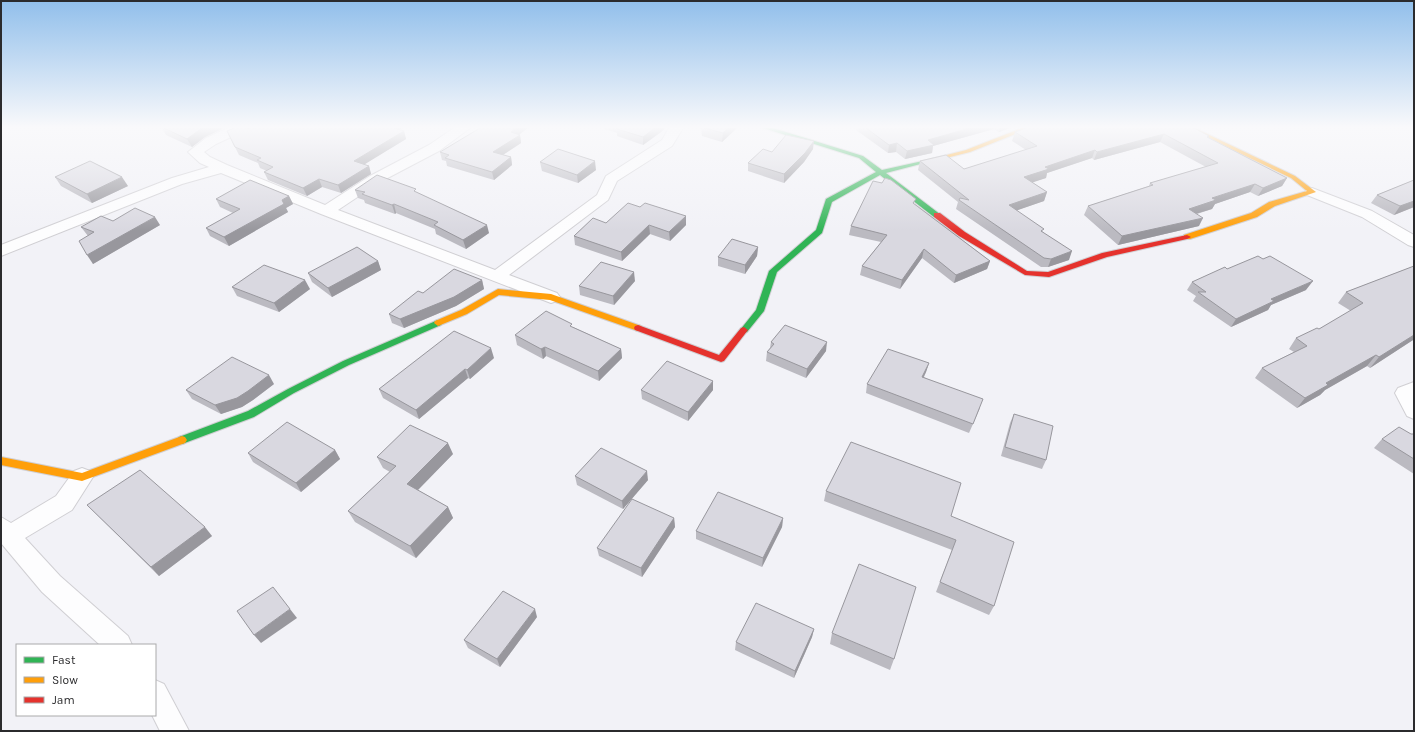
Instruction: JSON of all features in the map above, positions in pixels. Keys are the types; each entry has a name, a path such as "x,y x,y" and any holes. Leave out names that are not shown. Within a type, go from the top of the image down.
{"street":[{"path":"210,162 326,211 551,297 721,359 760,311 773,272 819,231 829,202 881,172 922,162"},
{"path":"326,211 375,179 407,162"},
{"path":"497,276 603,198 611,179 637,162"},
{"path":"868,162 962,234 1025,273 1049,275 1105,255 1195,235 1254,215 1272,204 1312,192"},
{"path":"1262,162 1293,177 1312,192 1367,214 1414,242"},
{"path":"1,251 178,181 222,168"},
{"path":"1,461 82,477 251,414 291,391 346,363 464,312 498,292 551,297"},
{"path":"1414,389 1405,393 1414,411"},
{"path":"82,477 64,503 5,531 51,584 117,644"},
{"path":"156,695 175,731"}],"building":[{"path":"87,162 92,162 122,177 87,194 55,177"},
{"path":"262,162 357,162 369,166 338,185 319,179 303,188 264,172 273,167"},
{"path":"459,162 504,162 492,172"},
{"path":"540,162 594,162 577,175"},
{"path":"749,162 796,162 784,174 748,163"},
{"path":"921,162 955,162 964,169 986,162 1059,162 1045,167 1049,169 1024,177 1047,192 1009,205 1044,229 1041,231 1072,251 1051,259 1044,258 959,200 960,198 969,200"},
{"path":"1216,162 1256,162 1287,178 1263,188 1255,184 1212,198 1216,200 1189,209 1203,218 1122,236 1088,206 1153,185 1150,183 1218,163"},
{"path":"377,175 416,189 414,191 487,225 463,240 434,225 438,222 394,204 392,205 362,194 365,192 355,190"},
{"path":"885,178 891,180 916,199 913,203 990,261 956,275 924,249 902,280 862,266 887,235 851,226 873,181 882,183"},
{"path":"250,180 289,196 282,200 284,204 224,237 206,228 240,209 216,199"},
{"path":"1414,180 1414,201 1400,206 1377,195"},
{"path":"628,203 640,207 645,203 686,216 669,232 649,225 621,252 574,236 593,218 606,223"},
{"path":"135,208 155,217 87,255 79,241 94,232 81,227 101,216 113,221"},
{"path":"732,239 758,247 745,265 718,257"},
{"path":"357,247 378,261 328,288 308,273"},
{"path":"1258,256 1263,259 1270,256 1313,281 1271,299 1274,301 1236,319 1198,292 1206,292 1192,282 1225,267 1227,269"},
{"path":"601,262 634,272 613,296 579,286"},
{"path":"264,265 305,280 274,303 232,287"},
{"path":"1414,266 1414,335 1379,357 1376,355 1326,383 1328,385 1305,398 1262,368 1307,346 1296,338 1317,328 1319,329 1363,303 1346,292"},
{"path":"454,269 482,280 454,297 400,319 389,314 418,291 423,293"},
{"path":"546,311 572,324 570,326 621,349 598,371 545,347 541,349 515,335"},
{"path":"785,325 827,342 807,369 767,352 774,344 771,342"},
{"path":"454,331 491,348 467,370 465,369 416,410 379,389"},
{"path":"888,349 929,363 922,377 983,399 973,424 867,384"},
{"path":"232,357 269,375 237,398 215,405 186,390"},
{"path":"667,361 713,381 688,412 641,390"},
{"path":"1014,414 1053,426 1046,460 1005,447"},
{"path":"287,422 335,450 296,483 248,453"},
{"path":"410,425 448,443 407,484 448,507 410,546 348,511 396,466 377,457"},
{"path":"1399,427 1411,434 1414,434 1414,459 1382,439"},
{"path":"851,442 961,483 951,516 1014,542 994,606 940,582 956,540 826,491"},
{"path":"601,448 647,471 622,501 575,476"},
{"path":"140,470 205,527 151,567 87,505"},
{"path":"718,492 783,518 763,558 696,531"},
{"path":"632,499 674,518 641,568 597,548"},
{"path":"859,564 916,587 894,659 832,633"},
{"path":"273,587 290,609 254,635 237,611"},
{"path":"503,591 535,609 497,659 464,640"},
{"path":"756,603 814,629 795,671 736,642"}],"traffic: fast":[{"path":"868,162 937,215"},
{"path":"744,330 760,311 773,271 819,231 829,201 881,172 921,162"},
{"path":"182,440 251,414 291,391 346,363 438,323"}],"traffic: slow":[{"path":"1187,237 1254,215 1272,204 1312,192 1293,177 1262,162"},
{"path":"438,323 464,312 498,292 551,297 638,328"},
{"path":"1,461 82,477 182,440"}],"traffic: jam":[{"path":"937,215 962,234 1025,273 1049,275 1105,255 1187,237"},
{"path":"638,328 721,359 744,330"}]}
